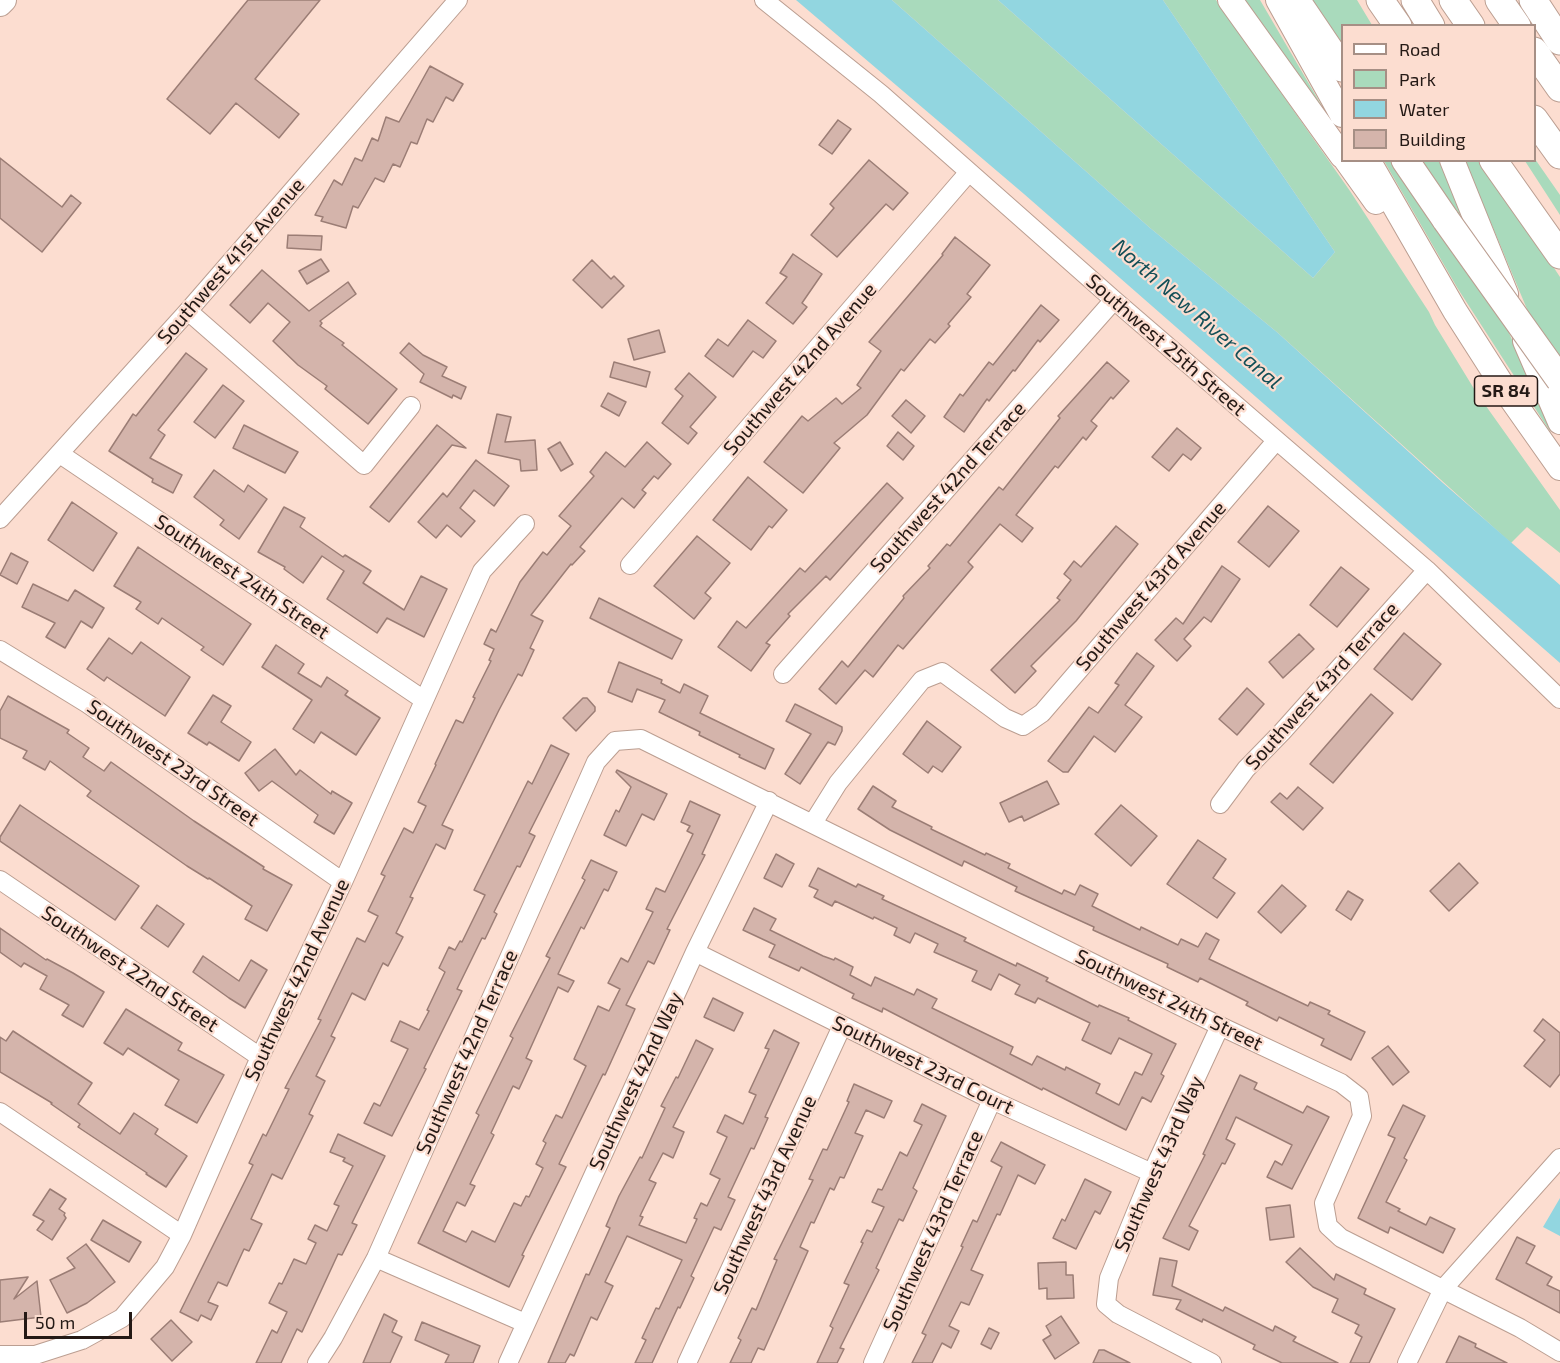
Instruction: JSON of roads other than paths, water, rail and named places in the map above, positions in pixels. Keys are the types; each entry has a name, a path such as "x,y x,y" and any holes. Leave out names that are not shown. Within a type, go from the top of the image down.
{"highway":[{"path":"1296,0 1341,67"},
{"path":"1380,0 1397,24"},
{"path":"1415,0 1430,24"},
{"path":"1453,0 1470,24"},
{"path":"1499,0 1516,24"},
{"path":"1533,0 1560,41"},
{"path":"1536,54 1560,88"},
{"path":"1536,121 1560,155"},
{"path":"1406,162 1560,380"},
{"path":"1494,162 1560,255"},
{"path":"1517,162 1560,229"}],"main road":[{"path":"0,4 4,0"},
{"path":"1230,0 1341,155"},
{"path":"1278,0 1341,113"},
{"path":"1370,0 1383,24"},
{"path":"1347,162 1455,311"},
{"name":"SR 84","path":"1369,162 1455,311 1510,397 1560,468"},
{"path":"1453,162 1538,375 1560,422"}],"street":[{"name":"Southwest 41st Avenue","path":"0,519 188,311 458,0"},
{"name":"Southwest 25th Street","path":"764,0 881,94 1114,300 1427,570 1560,699"},
{"name":"Southwest 42nd Avenue","path":"630,565 969,172"},
{"name":"Southwest 42nd Terrace","path":"783,674 1114,300"},
{"path":"188,311 364,465 411,406"},
{"name":"Southwest 43rd Avenue","path":"813,823 837,783 922,680 942,672 1005,718 1023,726 1042,713 1276,441"},
{"name":"Southwest 24th Street","path":"60,454 424,700"},
{"name":"Southwest 42nd Avenue","path":"0,1355 34,1355 82,1340 122,1318 165,1267 182,1235 260,1057 343,882 482,571 525,524"},
{"name":"Southwest 43rd Terrace","path":"1220,804 1246,769 1427,570"},
{"name":"Southwest 23rd Street","path":"0,650 88,704 343,882"},
{"name":"Southwest 24th Street","path":"615,741 641,739 1220,1026 1341,1083 1359,1097 1362,1116 1324,1203 1328,1226 1341,1238 1520,1328 1560,1352"},
{"name":"Southwest 42nd Terrace","path":"317,1363 376,1258 596,762 615,741"},
{"name":"Southwest 42nd Way","path":"508,1363 695,952 769,801"},
{"name":"Southwest 22nd Street","path":"0,880 260,1057"},
{"name":"Southwest 23rd Court","path":"695,952 992,1100 1152,1173"},
{"name":"Southwest 43rd Avenue","path":"687,1363 842,1026"},
{"name":"Southwest 43rd Way","path":"1212,1363 1118,1314 1106,1304 1109,1278 1152,1173 1220,1026"},
{"name":"Southwest 43rd Terrace","path":"873,1363 992,1100"},
{"path":"0,1113 182,1235"},
{"path":"1407,1363 1443,1289 1560,1158"},
{"path":"376,1258 525,1323"}],"water":[{"name":"North New River Canal","path":"796,0 892,0 1149,227 1278,333 1443,483 1560,585 1560,663 1024,194"},
{"path":"998,0 1163,0 1335,252 1313,278"},
{"path":"1560,1198 1560,1236 1543,1227"}]}
